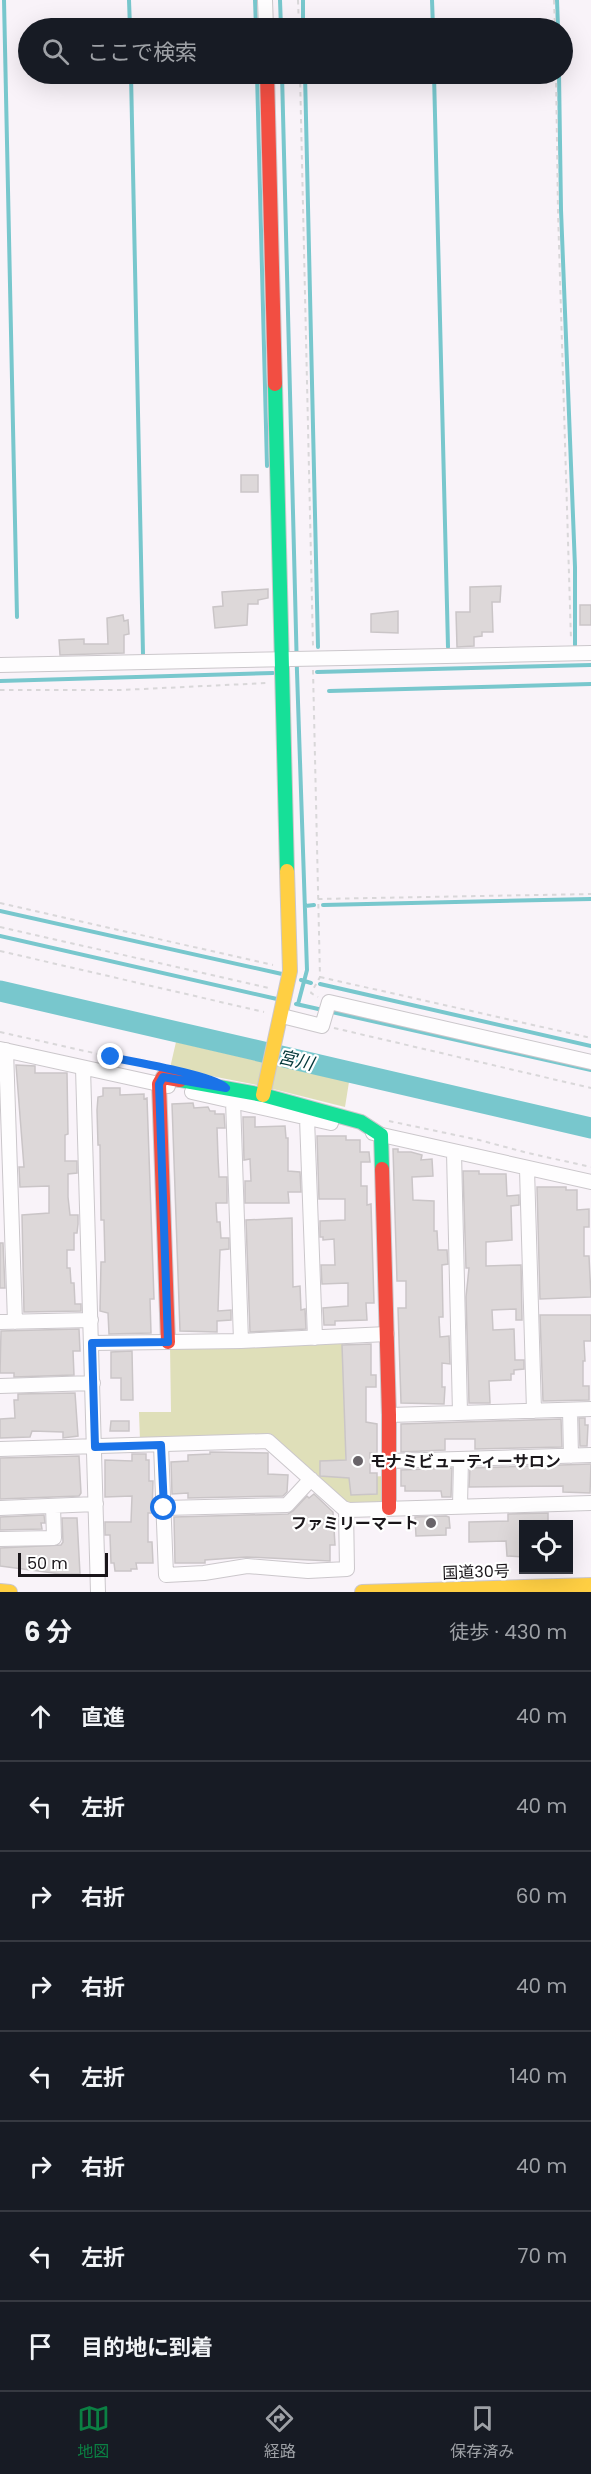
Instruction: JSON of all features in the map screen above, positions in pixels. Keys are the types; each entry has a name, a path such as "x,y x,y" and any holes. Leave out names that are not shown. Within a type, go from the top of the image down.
{"main road":[{"path":"263,1092 290,971 281,682 297,658 268,84"},
{"path":"168,1342 159,1084 163,1077 263,1092 361,1122 381,1135 389,1415 389,1508"},
{"name":"国道30号","path":"362,1592 591,1585"},
{"path":"0,1591 10,1592"}],"street":[{"path":"265,0 266,18"},
{"path":"0,665 591,654"},
{"path":"284,1006 591,1062"},
{"path":"15,1322 3,1050 591,1182"},
{"path":"83,1068 98,1592"},
{"path":"233,1100 241,1341"},
{"path":"307,1118 315,1338"},
{"path":"454,1152 460,1413"},
{"path":"527,1168 534,1411"},
{"path":"0,1322 91,1320"},
{"path":"92,1343 241,1341 387,1334"},
{"path":"0,1386 93,1383"},
{"path":"389,1415 591,1409"},
{"path":"570,1410 571,1456"},
{"path":"0,1449 268,1441 346,1509 591,1503"},
{"path":"161,1445 166,1575 204,1573 247,1566 308,1571 347,1569 346,1509"},
{"path":"389,1461 591,1455"},
{"path":"460,1506 461,1459"},
{"path":"164,1508 287,1505 310,1479"},
{"path":"0,1508 96,1504"},
{"path":"0,1539 54,1538 53,1506"}],"path":[{"path":"298,0 299,18"},
{"path":"554,0 555,18"},
{"path":"300,84 310,596 297,658 318,899 320,977 311,993 326,1012 591,1088"},
{"path":"556,84 558,212 572,654"},
{"path":"0,690 122,690 281,682"},
{"path":"318,899 591,894"},
{"path":"0,903 152,936 290,971"},
{"path":"0,927 284,1006"},
{"path":"0,951 284,1006"},
{"path":"320,977 591,1038"},
{"path":"0,1032 153,1066"},
{"path":"380,1119 591,1167"}],"green space":[{"path":"176,1042 349,1082 345,1107 257,1085 170,1068"},
{"path":"343,1341 346,1478 385,1476 383,1500 379,1503 347,1505 273,1436 140,1441 139,1412 171,1412 170,1346"}],"building":[{"path":"241,475 258,475 258,492 241,492"},
{"path":"501,586 500,602 492,602 493,632 482,632 482,636 474,637 474,646 457,647 456,612 470,612 470,587"},
{"path":"268,589 268,598 258,600 258,604 248,604 247,625 215,628 213,607 223,606 222,592"},
{"path":"580,605 591,605 591,625 580,625"},
{"path":"398,611 398,633 371,632 371,614"},
{"path":"123,615 124,621 128,620 129,634 124,635 124,653 60,655 59,640 84,639 84,644 108,644 107,618"},
{"path":"16,1065 35,1066 35,1073 67,1073 68,1134 65,1135 65,1161 77,1161 77,1173 68,1174 68,1197 70,1215 78,1215 78,1224 77,1233 74,1233 74,1250 67,1250 67,1268 70,1268 71,1283 74,1283 75,1304 81,1304 81,1311 24,1312 22,1215 49,1213 49,1186 20,1187 19,1167 24,1167"},
{"path":"103,1088 120,1088 120,1095 144,1094 144,1099 147,1098 154,1299 150,1299 151,1333 109,1334 108,1313 100,1311 101,1262 105,1262 97,1110 98,1097 103,1096"},
{"path":"193,1103 194,1108 208,1107 210,1111 215,1111 215,1114 224,1114 225,1128 217,1128 219,1177 227,1177 227,1203 216,1203 221,1238 229,1238 229,1249 220,1250 218,1311 231,1310 231,1320 217,1321 217,1332 180,1331 172,1104"},
{"path":"243,1117 255,1117 255,1127 285,1126 286,1138 288,1138 288,1171 300,1172 301,1192 288,1192 289,1203 245,1203 245,1181 251,1181 250,1159 244,1160"},
{"path":"317,1136 346,1136 346,1140 360,1140 360,1152 369,1152 370,1162 361,1162 361,1186 367,1186 367,1205 371,1204 374,1303 366,1303 367,1320 335,1321 335,1325 324,1325 323,1308 348,1306 348,1283 322,1284 321,1265 335,1265 334,1239 323,1240 323,1237 320,1237 320,1221 345,1220 345,1199 319,1199"},
{"path":"393,1149 398,1149 398,1152 422,1155 421,1160 432,1159 433,1176 412,1177 413,1200 434,1201 434,1231 437,1231 438,1250 447,1250 448,1264 442,1265 443,1317 439,1317 440,1337 449,1336 450,1364 442,1363 442,1387 445,1387 444,1404 401,1403 398,1308 406,1308 406,1281 397,1281"},
{"path":"463,1171 479,1171 479,1174 506,1174 507,1196 519,1195 519,1205 511,1206 512,1240 486,1242 486,1266 521,1265 522,1320 516,1320 516,1309 492,1310 493,1330 514,1329 515,1360 524,1360 524,1369 514,1370 511,1380 489,1381 490,1403 469,1403 466,1297 469,1268 466,1268"},
{"path":"537,1187 566,1187 566,1190 577,1190 577,1210 589,1209 589,1227 584,1227 584,1256 589,1256 591,1297 540,1299"},
{"path":"292,1218 293,1287 300,1286 301,1310 305,1309 306,1329 250,1332 246,1220"},
{"path":"0,1243 3,1243 5,1288 0,1288"},
{"path":"540,1315 591,1315 591,1341 584,1341 585,1361 583,1361 583,1386 589,1386 589,1400 543,1401"},
{"path":"79,1329 80,1351 73,1351 74,1375 14,1377 14,1373 0,1373 1,1331"},
{"path":"371,1344 371,1375 376,1375 376,1387 366,1387 366,1422 377,1424 377,1453 370,1453 370,1473 377,1473 377,1494 351,1495 349,1478 320,1476 320,1461 346,1460 342,1345"},
{"path":"132,1351 133,1400 121,1400 121,1378 111,1378 111,1352"},
{"path":"75,1393 78,1436 63,1438 63,1432 32,1431 30,1437 0,1438 0,1419 15,1418 14,1400 18,1400 18,1394"},
{"path":"579,1418 585,1418 585,1425 588,1425 587,1446 580,1446"},
{"path":"561,1419 562,1447 475,1449 475,1439 445,1439 445,1450 401,1452 401,1424"},
{"path":"111,1421 129,1421 129,1431 110,1431"},
{"path":"210,1452 268,1453 268,1474 288,1475 287,1492 283,1496 188,1498 188,1493 172,1494 171,1462 188,1461 188,1455 210,1454"},
{"path":"132,1454 146,1454 146,1460 149,1460 149,1481 153,1481 152,1513 148,1513 148,1542 152,1542 153,1563 136,1563 137,1569 115,1571 114,1563 111,1563 110,1535 105,1535 105,1522 131,1522 132,1496 105,1497 105,1460 132,1461"},
{"path":"79,1456 81,1493 79,1496 0,1499 0,1458"},
{"path":"591,1464 590,1493 563,1492 563,1486 469,1487 470,1468"},
{"path":"452,1468 451,1497 442,1497 441,1491 405,1491 405,1486 401,1486 401,1470"},
{"path":"314,1494 333,1512 335,1545 330,1545 330,1561 247,1557 205,1560 205,1563 175,1563 174,1517 288,1514 307,1496 309,1498"},
{"path":"548,1513 548,1520 519,1520 519,1557 507,1556 506,1541 469,1542 469,1522 508,1521 508,1514"},
{"path":"44,1515 45,1523 41,1523 42,1529 0,1530 0,1517"},
{"name":"ファミリーマート","path":"415,1517 449,1517 450,1528 446,1528 446,1535 416,1536"},
{"path":"62,1518 77,1518 80,1574 61,1574 0,1566 0,1548 61,1545 63,1542"}],"waterway":[{"path":"4,0 17,617"},
{"path":"129,0 130,18"},
{"path":"255,0 256,18"},
{"path":"280,0 281,18"},
{"path":"303,0 303,18"},
{"path":"432,0 433,18"},
{"path":"557,0 558,18"},
{"path":"131,84 143,654"},
{"path":"257,84 267,466"},
{"path":"282,84 307,970 298,1004"},
{"path":"305,84 318,647"},
{"path":"434,84 448,647"},
{"path":"559,84 561,210 575,567 575,645"},
{"path":"317,672 591,665"},
{"path":"0,681 273,673"},
{"path":"329,691 591,684"},
{"path":"323,905 591,899"},
{"path":"305,906 314,905"},
{"path":"0,911 282,974"},
{"path":"0,936 277,999"},
{"path":"301,980 311,983"},
{"path":"320,984 591,1046"},
{"name":"宮川","path":"0,991 591,1128"},
{"path":"296,1004 591,1070"}],"traffic: fast":[{"path":"275,384 287,871"},
{"path":"180,1080 263,1095 361,1122 381,1135 382,1169"}],"traffic: slow":[{"path":"263,1095 290,971 287,871"},
{"path":"362,1592 591,1585"},
{"path":"0,1591 10,1592"}],"traffic: jam":[{"path":"267,84 275,384"},
{"path":"168,1342 159,1084 163,1077 180,1080"},
{"path":"382,1169 389,1415 389,1508"}],"place":[{"name":"モナミビューティーサロン","path":"358,1461"},
{"name":"ファミリーマート","path":"431,1523"}],"route":[{"path":"111,1057 196,1076 221,1083 226,1088 163,1077 159,1084 168,1342 92,1343 95,1447 161,1445 164,1508"}]}
